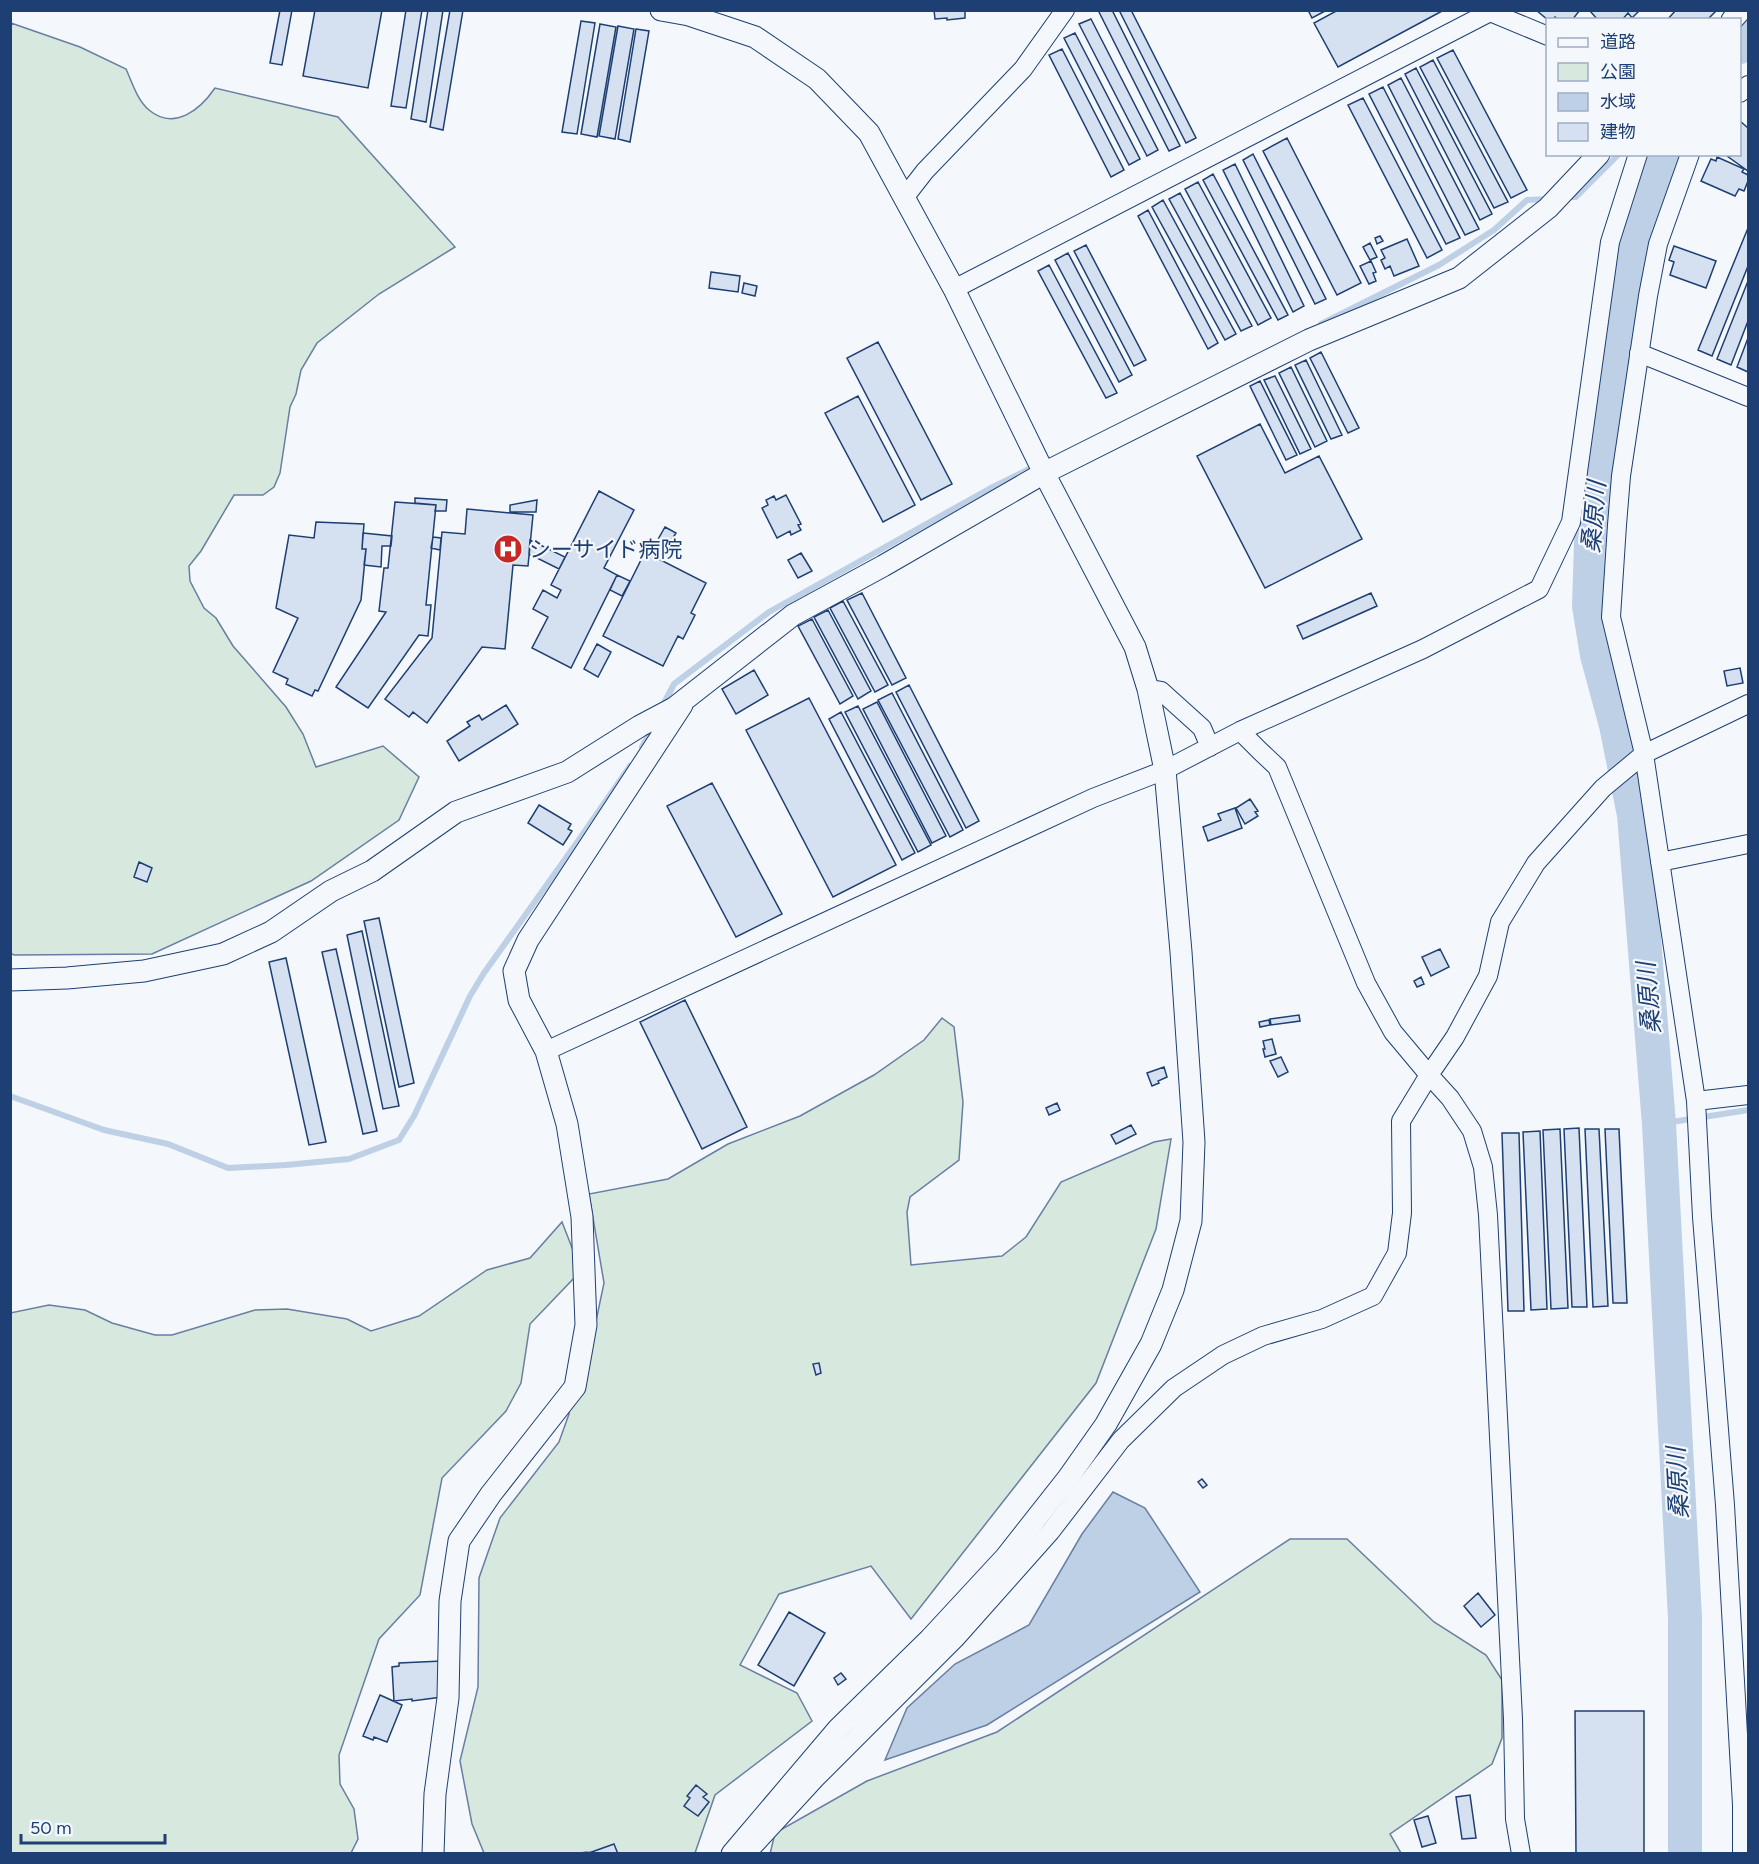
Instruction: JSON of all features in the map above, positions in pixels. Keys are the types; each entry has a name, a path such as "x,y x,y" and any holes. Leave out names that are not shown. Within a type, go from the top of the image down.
{"street":[{"path":"661,10 689,15 755,38 817,79 869,133 954,289 1044,473 1135,647 1148,689 1165,770 1181,952 1194,1142 1191,1221 1173,1290 1151,1344 1106,1424 1061,1487 1005,1558 930,1639 838,1729 732,1854"},
{"path":"904,198 925,171 1023,69 1065,10"},
{"path":"954,289 1490,11 1546,35"},
{"path":"10,980 67,978 144,971 223,954 271,932 332,891 372,871 456,812 567,772 681,703 793,615 1044,473 1309,340 1459,278 1548,208 1597,156"},
{"path":"546,1051 1093,798 1165,770 1240,731 1423,650 1539,589 1571,522 1610,242 1637,156"},
{"path":"1689,156 1658,244 1638,353 1620,486 1611,617 1644,754 1696,1101 1702,1217 1726,1516 1742,1805 1742,1854"},
{"path":"1638,353 1749,397"},
{"path":"1148,689 1161,691 1202,728 1210,747"},
{"path":"433,1854 435,1794 448,1698 450,1601 459,1541 491,1494 575,1387 586,1325 582,1217 567,1124 546,1051 519,1000 514,971 528,940 681,703"},
{"path":"746,1854 816,1778 956,1639 1051,1531 1121,1440 1174,1388 1223,1356 1263,1336 1322,1319 1373,1296 1397,1253 1402,1213 1401,1121 1455,1037 1488,976 1500,922 1536,863 1603,788 1644,754 1749,704"},
{"path":"1240,731 1277,766 1366,983 1393,1032 1450,1098 1472,1131 1483,1167 1488,1215 1513,1719 1515,1819 1521,1854"},
{"path":"1660,862 1749,844"},
{"path":"1696,1101 1749,1095"}],"green space":[{"path":"11,23 80,47 126,69 141,101 158,116 168,119 186,115 194,110 215,88 338,117 455,247 379,294 317,343 301,370 296,394 290,407 280,473 274,487 263,495 234,495 201,551 189,566 190,581 204,608 216,618 233,646 286,707 303,734 316,767 383,746 419,777 399,820 311,881 152,954 14,955 11,953"},
{"path":"942,1018 954,1027 963,1102 959,1160 910,1197 907,1212 911,1265 1002,1256 1026,1237 1061,1182 1154,1142 1171,1139 1156,1229 1096,1383 911,1619 871,1566 779,1594 740,1665 797,1693 812,1721 715,1795 695,1853 484,1853 472,1824 460,1761 478,1687 479,1578 500,1518 559,1442 569,1414 571,1364 595,1326 604,1283 589,1194 668,1179 728,1144 800,1116 874,1075 924,1040"},
{"path":"562,1222 578,1263 574,1278 530,1324 521,1383 506,1411 442,1478 420,1595 379,1639 339,1755 340,1784 354,1809 358,1839 351,1853 11,1853 10,1313 49,1305 85,1310 112,1323 155,1335 172,1335 255,1310 287,1309 347,1319 371,1331 419,1316 487,1270 530,1258"},
{"path":"1290,1539 1347,1539 1434,1622 1486,1655 1502,1680 1502,1738 1492,1764 1390,1834 1401,1853 770,1854 775,1833 867,1781 997,1732"}],"water":[{"path":"1113,1492 1145,1508 1200,1592 987,1725 885,1760 907,1708 955,1664 1029,1625 1082,1534"}],"building":[{"path":"280,10 292,10 282,65 270,63"},
{"path":"315,10 382,10 368,88 303,76"},
{"path":"406,10 422,10 406,108 391,106"},
{"path":"428,10 443,10 426,122 411,119"},
{"path":"450,10 463,10 443,130 430,127"},
{"path":"934,10 965,10 965,18 935,19"},
{"path":"1098,10 1112,10 1180,146 1169,151"},
{"path":"1119,10 1131,10 1196,138 1186,143"},
{"path":"1308,10 1327,10 1312,18"},
{"path":"1338,10 1444,10 1338,67 1314,23"},
{"path":"1536,10 1580,10 1574,18 1546,18"},
{"path":"1676,10 1716,11 1709,18 1669,18"},
{"path":"1590,11 1639,11 1632,18 1628,13 1624,18 1596,18"},
{"path":"1091,19 1158,150 1147,156 1079,24"},
{"path":"581,21 595,23 577,134 562,132"},
{"path":"600,24 616,27 597,137 581,134"},
{"path":"618,26 634,29 615,139 599,136"},
{"path":"636,29 649,31 630,142 618,139"},
{"path":"1075,33 1140,159 1129,165 1064,38"},
{"path":"1062,49 1124,170 1111,177 1049,55"},
{"path":"1453,50 1527,190 1511,198 1437,58"},
{"path":"1433,60 1508,202 1494,208 1420,67"},
{"path":"1416,68 1492,214 1480,220 1405,74"},
{"path":"1401,78 1479,229 1465,235 1388,85"},
{"path":"1383,87 1460,238 1446,244 1369,94"},
{"path":"1363,98 1442,250 1427,258 1348,105"},
{"path":"1741,122 1748,128 1748,171 1727,156 1741,156"},
{"path":"1287,138 1361,283 1337,295 1263,151"},
{"path":"1253,154 1326,299 1315,304 1243,160"},
{"path":"1717,157 1744,169 1742,172 1748,175 1748,181 1744,191 1739,189 1735,196 1701,181 1711,159 1716,161"},
{"path":"1235,164 1304,306 1293,312 1223,170"},
{"path":"1213,174 1288,315 1278,320 1203,180"},
{"path":"1198,182 1271,318 1258,325 1185,189"},
{"path":"1180,193 1252,326 1241,331 1169,199"},
{"path":"1163,200 1236,334 1225,340 1152,207"},
{"path":"1148,210 1218,343 1208,349 1138,216"},
{"path":"1748,228 1748,266 1712,356 1698,350"},
{"path":"1380,236 1383,241 1377,244 1375,238"},
{"path":"1407,239 1419,266 1394,276 1390,266 1385,269 1381,260 1385,258 1381,250"},
{"path":"1370,243 1377,257 1370,260 1363,247"},
{"path":"1086,245 1146,360 1134,366 1074,251"},
{"path":"1674,246 1716,261 1706,288 1670,275 1674,262 1669,260"},
{"path":"1068,253 1132,375 1119,382 1055,260"},
{"path":"1371,261 1376,272 1373,273 1376,281 1369,284 1360,266"},
{"path":"1049,265 1117,393 1106,398 1038,271"},
{"path":"711,272 740,276 738,292 709,288"},
{"path":"1748,281 1748,321 1731,365 1717,359"},
{"path":"744,283 757,286 755,296 742,293"},
{"path":"1748,338 1748,372 1737,367"},
{"path":"878,342 952,484 921,500 847,358"},
{"path":"1321,352 1359,428 1348,433 1310,358"},
{"path":"1306,360 1342,435 1331,439 1295,365"},
{"path":"1291,367 1327,441 1315,447 1279,373"},
{"path":"1275,376 1311,449 1300,454 1264,380"},
{"path":"1260,381 1297,455 1286,460 1250,386"},
{"path":"858,396 915,505 883,522 825,413"},
{"path":"1260,424 1285,473 1319,456 1362,539 1265,588 1197,456"},
{"path":"599,491 634,510 604,568 617,575 571,668 532,648 548,617 533,609 543,590 557,598 561,590 551,585"},
{"path":"786,495 801,524 798,525 801,530 791,535 790,531 777,538 762,508 768,505 766,500 774,496 776,500"},
{"path":"415,498 447,500 446,511 435,511 436,505 415,503"},
{"path":"537,500 536,512 510,512 510,505"},
{"path":"395,502 436,505 426,605 431,605 428,636 419,635 368,708 336,687 386,612 379,611 384,568 388,568"},
{"path":"467,509 533,515 528,566 513,565 505,649 482,647 427,723 413,712 409,717 385,699 432,638 442,532 465,534"},
{"path":"316,522 364,524 362,549 366,549 361,600 318,691 315,690 312,696 286,684 288,679 273,672 298,618 276,608 289,535 314,538"},
{"path":"665,527 676,533 666,549 656,543"},
{"path":"363,533 392,536 391,546 382,546 381,567 364,565 366,549 362,549"},
{"path":"433,537 441,538 440,550 431,548"},
{"path":"530,540 565,557 559,569 529,554"},
{"path":"645,552 706,583 691,613 695,615 683,639 678,636 663,666 603,636"},
{"path":"801,553 812,571 798,578 788,560"},
{"path":"617,575 630,581 622,596 610,590"},
{"path":"862,593 906,678 892,685 847,600"},
{"path":"1371,593 1377,606 1303,639 1297,626"},
{"path":"843,601 888,685 875,692 830,608"},
{"path":"828,610 871,691 858,699 814,617"},
{"path":"812,619 853,696 840,704 798,626"},
{"path":"597,644 611,652 598,677 584,669"},
{"path":"1740,668 1743,683 1727,686 1724,671"},
{"path":"754,670 768,695 736,714 722,689"},
{"path":"909,685 979,821 966,828 896,692"},
{"path":"892,693 963,830 950,837 878,700"},
{"path":"809,698 896,865 833,897 746,730"},
{"path":"877,702 946,836 932,843 863,709"},
{"path":"506,705 518,724 459,761 447,741 470,726 467,722 479,715 482,720"},
{"path":"858,706 931,845 918,852 845,712"},
{"path":"841,712 915,853 902,860 829,719"},
{"path":"712,783 782,914 736,937 667,806"},
{"path":"1250,799 1258,811 1255,812 1258,816 1245,824 1236,808"},
{"path":"539,805 571,824 568,829 572,831 563,845 528,823"},
{"path":"1235,808 1242,828 1208,841 1203,827 1221,820 1218,814"},
{"path":"139,862 152,868 147,882 134,877"},
{"path":"379,918 414,1083 399,1087 364,921"},
{"path":"362,931 399,1106 383,1109 347,935"},
{"path":"336,949 377,1131 363,1134 322,952"},
{"path":"1440,949 1449,967 1431,976 1422,957"},
{"path":"286,958 326,1142 309,1145 269,962"},
{"path":"1421,977 1424,984 1417,987 1414,981"},
{"path":"685,1000 747,1127 702,1149 640,1022"},
{"path":"1299,1015 1300,1021 1271,1025 1270,1019"},
{"path":"1269,1020 1270,1025 1260,1027 1259,1022"},
{"path":"1272,1039 1276,1054 1265,1057 1263,1041"},
{"path":"1281,1057 1288,1072 1278,1077 1270,1061"},
{"path":"1164,1067 1167,1077 1152,1086 1147,1073"},
{"path":"1057,1103 1060,1110 1049,1115 1046,1108"},
{"path":"1131,1125 1136,1134 1116,1144 1111,1135"},
{"path":"1579,1128 1587,1307 1572,1307 1564,1129"},
{"path":"1560,1129 1568,1308 1551,1309 1543,1130"},
{"path":"1585,1129 1599,1129 1608,1306 1593,1307"},
{"path":"1605,1129 1619,1129 1627,1303 1613,1303"},
{"path":"1540,1131 1547,1309 1531,1310 1523,1132"},
{"path":"1502,1133 1519,1133 1524,1311 1508,1311"},
{"path":"819,1363 821,1373 816,1375 813,1364"},
{"path":"1202,1479 1207,1485 1203,1488 1198,1482"},
{"path":"1478,1593 1495,1615 1481,1627 1464,1606"},
{"path":"789,1612 825,1633 794,1686 758,1665"},
{"path":"442,1661 442,1697 394,1701 392,1667 399,1666 399,1663"},
{"path":"841,1673 846,1679 838,1685 834,1678"},
{"path":"380,1695 402,1705 387,1742 363,1736"},
{"path":"1575,1711 1644,1711 1644,1854 1576,1854"},
{"path":"696,1785 707,1794 703,1797 709,1802 698,1816 684,1806 690,1798 687,1796"},
{"path":"1470,1795 1476,1838 1462,1839 1456,1797"},
{"path":"1428,1816 1436,1843 1422,1847 1414,1820"},
{"path":"614,1844 618,1854 586,1854"}],"waterway":[{"name":"桑原川","path":"1741,46 1748,38"},
{"path":"1568,197 1576,197 1617,156"},
{"name":"桑原川","path":"1663,156 1628,264 1592,513 1589,606 1597,655 1616,725 1634,815 1659,1124 1685,1618 1685,1854"},
{"path":"1321,324 1439,265 1494,230 1527,200 1548,199"},
{"path":"662,707 674,684 769,612 989,489 1035,466"},
{"path":"642,747 653,727"},
{"path":"10,1096 104,1130 168,1144 228,1168 349,1159 399,1140 414,1116 470,996 484,973 630,766"},
{"path":"1659,1124 1748,1110"}],"place":[{"name":"シーサイド病院","path":"508,549"}]}
